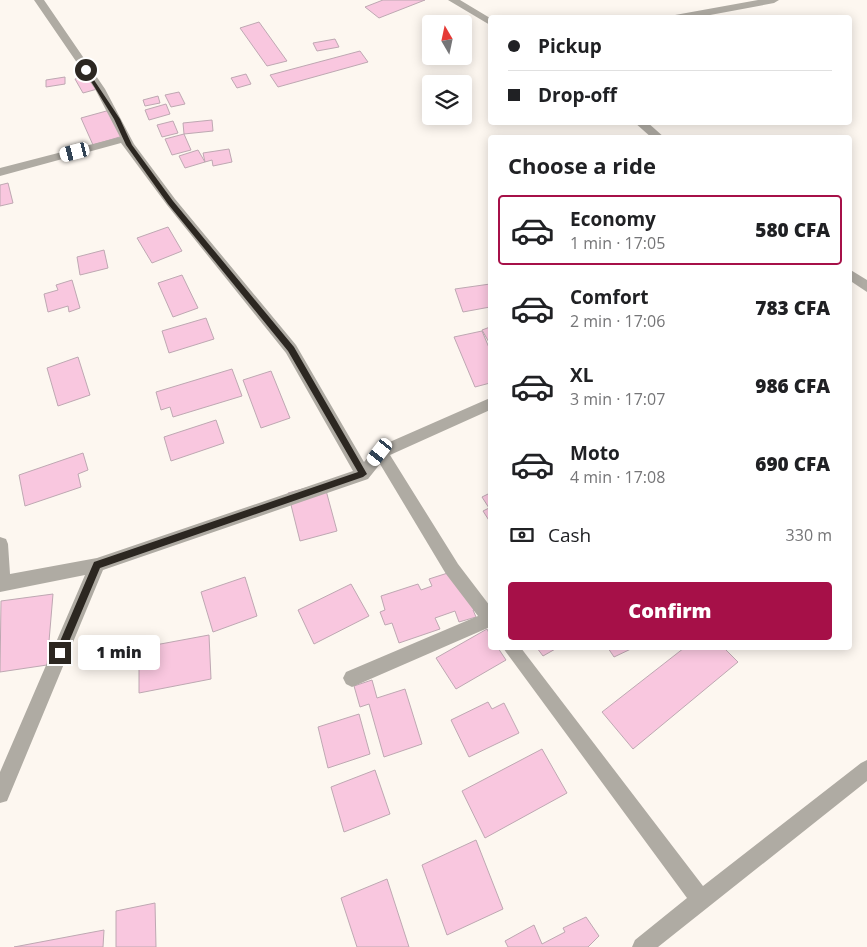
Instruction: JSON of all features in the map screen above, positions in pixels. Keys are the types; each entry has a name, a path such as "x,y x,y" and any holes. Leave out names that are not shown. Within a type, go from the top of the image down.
{"street":[{"path":"39,0 100,89 129,145"},
{"path":"453,0 488,21"},
{"path":"692,15 774,0"},
{"path":"643,125 656,135"},
{"path":"0,172 124,139 171,202 291,349 363,474"},
{"path":"852,276 867,286"},
{"path":"0,544 2,584 97,565 363,474 380,452 488,405"},
{"path":"380,452 452,569 488,616"},
{"path":"0,794 97,565"},
{"path":"352,678 488,620"},
{"path":"513,650 700,899"},
{"path":"642,947 700,899 867,769"}],"building":[{"path":"383,0 425,0 379,18 365,7"},
{"path":"259,22 287,61 267,66 240,28"},
{"path":"335,39 339,47 317,51 313,43"},
{"path":"360,51 368,62 278,87 270,75"},
{"path":"92,74 101,88 83,93 75,79"},
{"path":"246,74 251,84 237,88 231,78"},
{"path":"65,77 65,84 46,87 46,80"},
{"path":"179,92 185,104 171,107 165,95"},
{"path":"158,96 160,103 145,106 143,100"},
{"path":"166,104 170,114 149,120 145,110"},
{"path":"110,110 123,136 93,145 81,118"},
{"path":"212,120 213,131 184,134 183,123"},
{"path":"173,121 178,133 162,137 157,125"},
{"path":"184,134 191,150 172,155 165,139"},
{"path":"229,149 232,162 213,166 212,160 205,162 203,153"},
{"path":"198,150 205,162 185,168 179,156"},
{"path":"8,183 13,203 0,206 0,185"},
{"path":"168,227 182,251 152,263 137,238"},
{"path":"104,250 108,268 80,275 77,257"},
{"path":"182,275 198,308 173,317 158,283"},
{"path":"72,280 80,308 69,312 68,306 48,312 44,294 58,290 56,285"},
{"path":"488,284 488,307 463,312 455,289"},
{"path":"206,318 214,339 169,353 162,331"},
{"path":"488,328 488,340 482,330"},
{"path":"482,331 488,345 488,384 475,387 454,337"},
{"path":"78,357 90,395 58,406 47,368"},
{"path":"232,369 242,396 173,417 170,407 161,410 156,392"},
{"path":"271,371 290,418 261,428 243,380"},
{"path":"216,420 224,443 171,461 164,437"},
{"path":"83,453 88,470 78,474 81,487 25,506 19,475"},
{"path":"324,483 337,531 300,541 288,493"},
{"path":"488,494 488,506 482,497"},
{"path":"488,508 488,519 483,511"},
{"path":"454,571 479,608 473,610 476,617 459,622 455,611 435,618 440,629 399,643 392,623 385,625 380,612 385,610 381,596 418,584 421,590 432,586 429,579"},
{"path":"245,577 257,616 213,632 201,592"},
{"path":"351,584 369,616 314,644 298,610"},
{"path":"53,594 47,665 0,672 1,601"},
{"path":"487,629 488,650 499,650 506,660 456,689 436,658"},
{"path":"209,635 211,679 139,693 139,648"},
{"path":"538,650 554,650 543,656"},
{"path":"609,650 629,650 614,657"},
{"path":"681,650 726,650 738,662 633,749 602,712"},
{"path":"372,680 377,698 405,689 422,744 384,757 369,704 360,707 354,686"},
{"path":"488,702 492,709 504,703 519,733 469,757 451,720"},
{"path":"359,714 370,754 328,768 318,727"},
{"path":"542,749 567,793 485,838 462,791"},
{"path":"375,770 390,814 344,832 331,787"},
{"path":"476,840 503,909 447,935 422,865"},
{"path":"387,879 409,947 357,947 341,898"},
{"path":"155,903 156,947 116,947 116,911"},
{"path":"586,917 599,936 588,947 508,947 505,941 534,925 542,944 565,932 563,928"},
{"path":"104,930 103,947 14,947"}],"route":[{"path":"60,653 97,565 363,474 291,349 171,202 129,145 100,89 86,70"}]}
